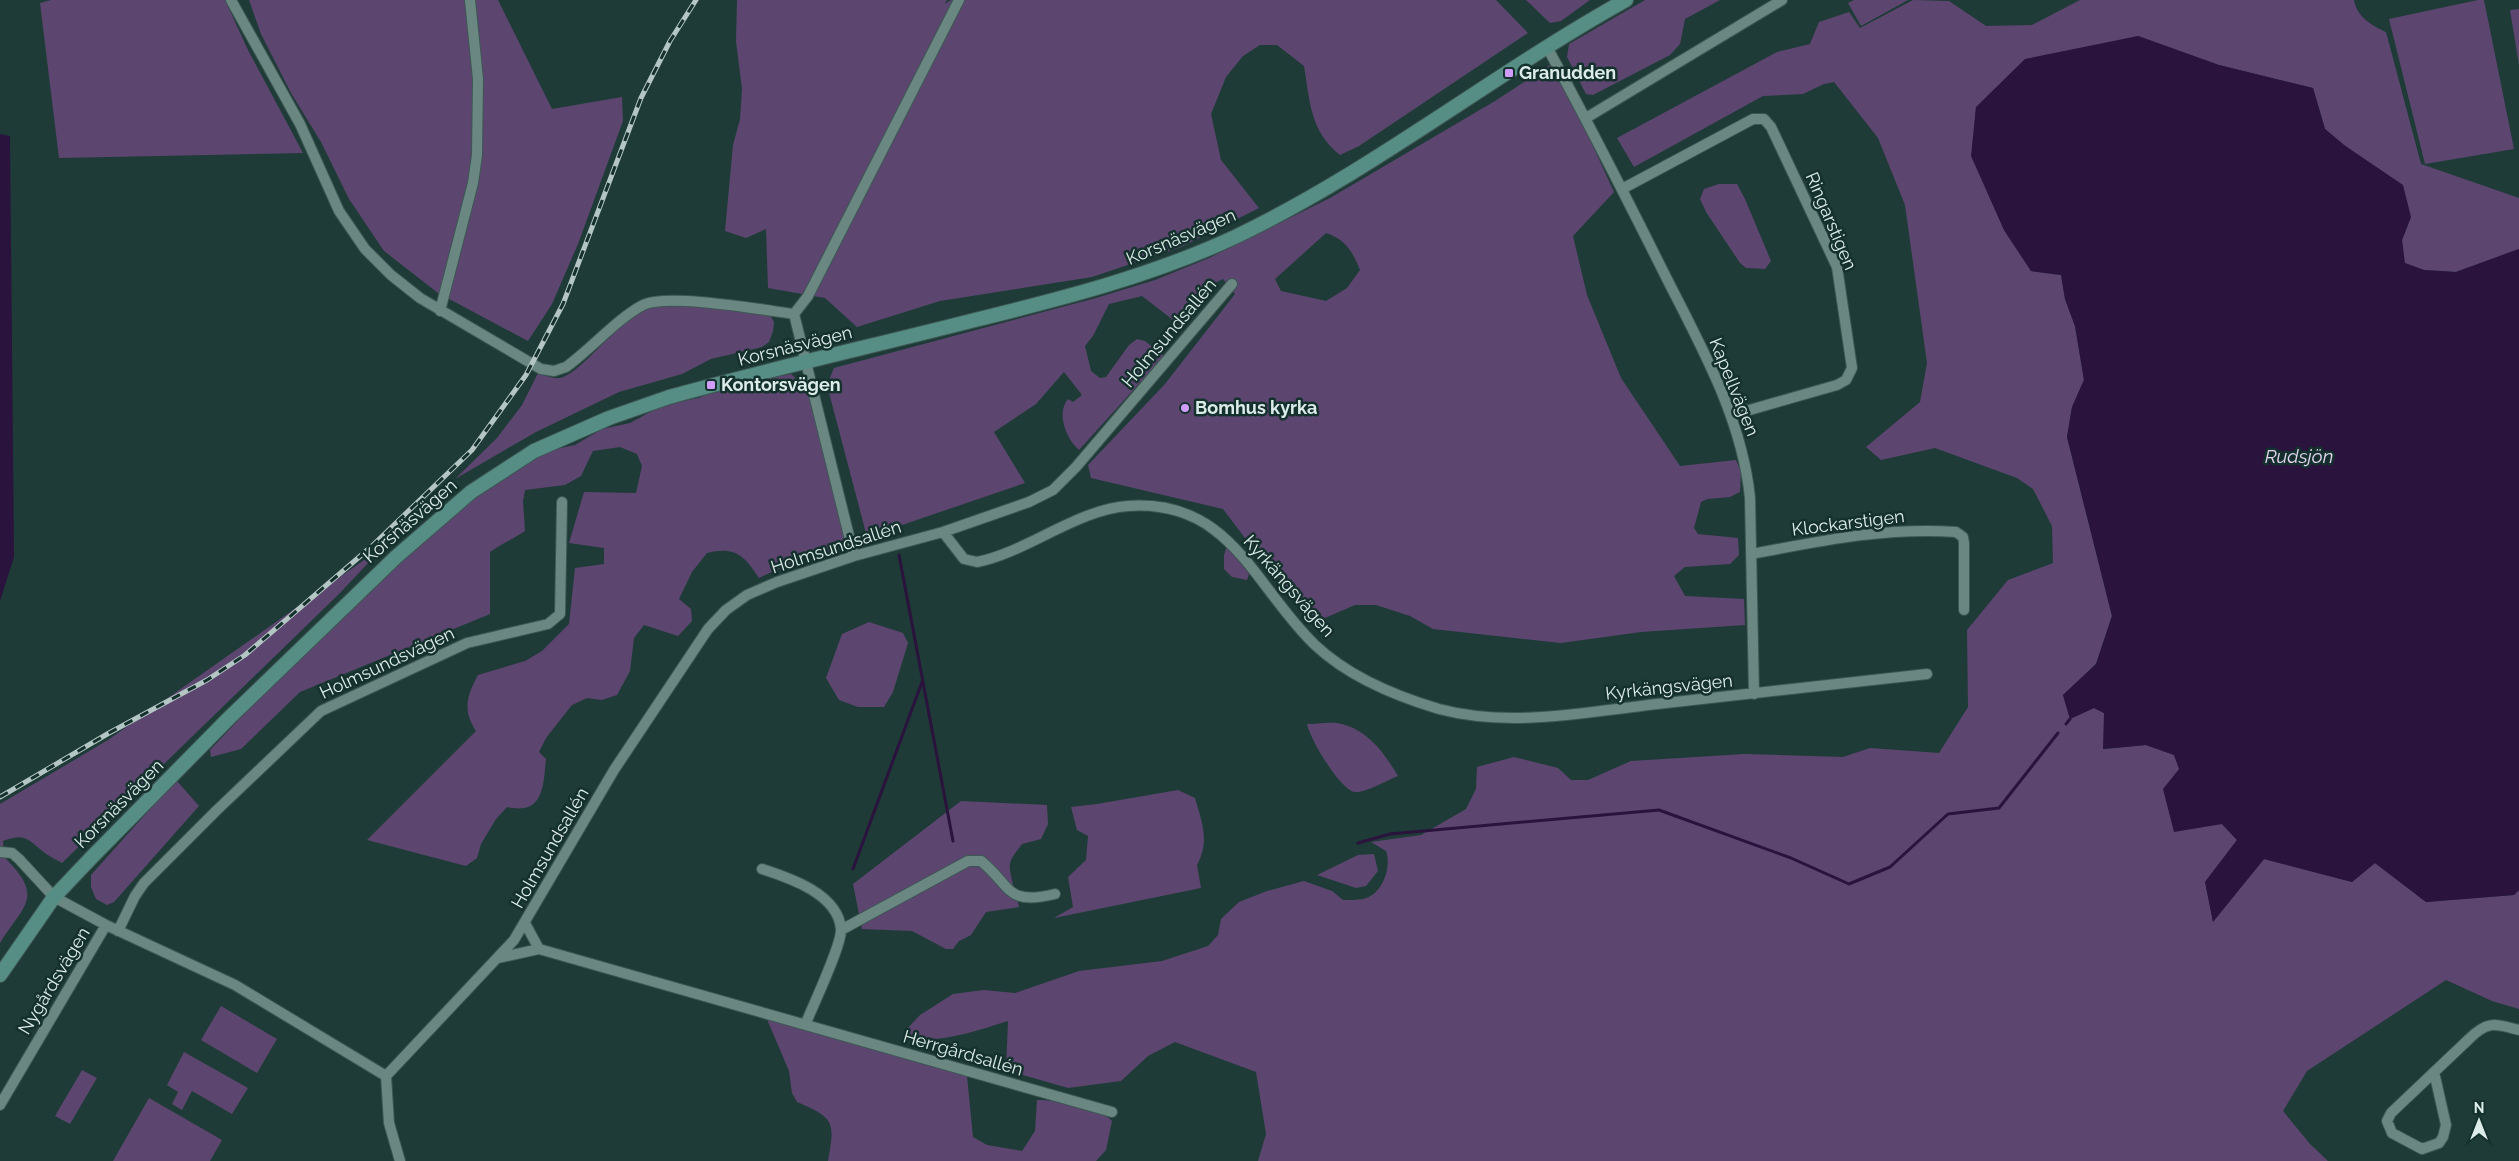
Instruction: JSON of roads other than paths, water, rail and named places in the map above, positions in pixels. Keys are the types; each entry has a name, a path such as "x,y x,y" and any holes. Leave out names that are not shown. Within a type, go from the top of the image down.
{"street":[{"path":"230,0 300,124 329,193 350,229 365,249 391,275 440,311 547,371 566,366 636,309 653,301 690,302 794,314"},
{"path":"440,311 477,162 478,79 470,0"},
{"path":"794,314 808,296 959,0"},
{"path":"1586,118 1782,0"},
{"name":"Korsnäsvägen","path":"0,975 54,897 228,719 396,557 471,492 534,451 609,418 711,385 1085,293 1184,258 1235,236 1309,197 1452,111 1547,47 1622,1"},
{"name":"Kapellvägen","path":"1547,47 1586,118 1689,321 1732,415 1748,477 1752,554 1754,694"},
{"name":"Ringarstigen","path":"1622,189 1753,119 1764,119 1775,136 1837,267 1852,368 1846,380 1837,385 1732,415"},
{"name":"Holmsundsallén","path":"386,1076 498,958 525,923 614,770 714,622 726,610 747,595 854,556 943,532 1042,496 1064,480 1232,284"},
{"path":"794,314 854,556"},
{"name":"Holmsundsvägen","path":"118,931 135,896 144,883 216,810 321,711 467,643 548,624 560,614 562,502"},
{"name":"Kyrkängsvägen","path":"943,532 964,559 977,562 1111,508 1142,506 1186,514 1211,526 1226,538 1295,622 1315,644 1334,660 1374,684 1403,697 1463,714 1532,717 1927,674"},
{"name":"Klockarstigen","path":"1752,554 1834,537 1884,532 1956,532 1963,537 1964,543 1964,610"},
{"path":"0,852 12,853 19,858 54,897 118,931 235,985 386,1076 389,1123 400,1161"},
{"path":"841,930 968,861 981,861 1006,889 1016,895 1028,898 1054,894"},
{"path":"762,869 781,875 815,893 830,904 837,915 841,930 838,946 806,1023"},
{"name":"Holmsundsallén","path":"525,923 539,949"},
{"name":"Nygårdsvägen","path":"0,1105 106,925"},
{"path":"498,958 539,949"},
{"name":"Herrgårdsallén","path":"539,949 806,1023 1112,1112"},
{"path":"2434,1072 2445,1131 2439,1143 2428,1148 2422,1148 2392,1133 2387,1122 2391,1114 2434,1072 2481,1028 2488,1025 2499,1025 2519,1030"}],"water":[{"name":"Rudsjön","path":"2138,36 2219,65 2313,88 2325,129 2344,145 2403,185 2411,217 2402,240 2405,263 2424,270 2456,272 2519,249 2519,890 2514,895 2426,902 2375,863 2352,882 2264,859 2213,922 2205,882 2237,840 2222,824 2174,832 2163,789 2179,769 2174,755 2146,745 2103,749 2104,713 2094,708 2070,719 2063,695 2096,664 2112,616 2067,437 2072,407 2084,380 2075,326 2065,299 2061,275 2031,271 2004,230 1971,156 1976,107 2025,59"},
{"path":"0,134 10,136 14,557 0,601"}],"waterway":[{"path":"899,555 953,841"},
{"path":"853,869 922,682"},
{"path":"2066,724 2070,719"},
{"path":"1358,843 1390,834 1659,810 1791,858 1849,884 1890,867 1948,814 1999,808 2058,733"}],"railway":[{"path":"0,797 109,733 207,680 245,655 372,546 472,450 526,375 563,304 641,98 670,41 696,0"}],"place":[{"name":"Granudden","path":"1509,73"},
{"name":"Kontorsvägen","path":"711,385"},
{"name":"Bomhus kyrka","path":"1185,408"}]}
